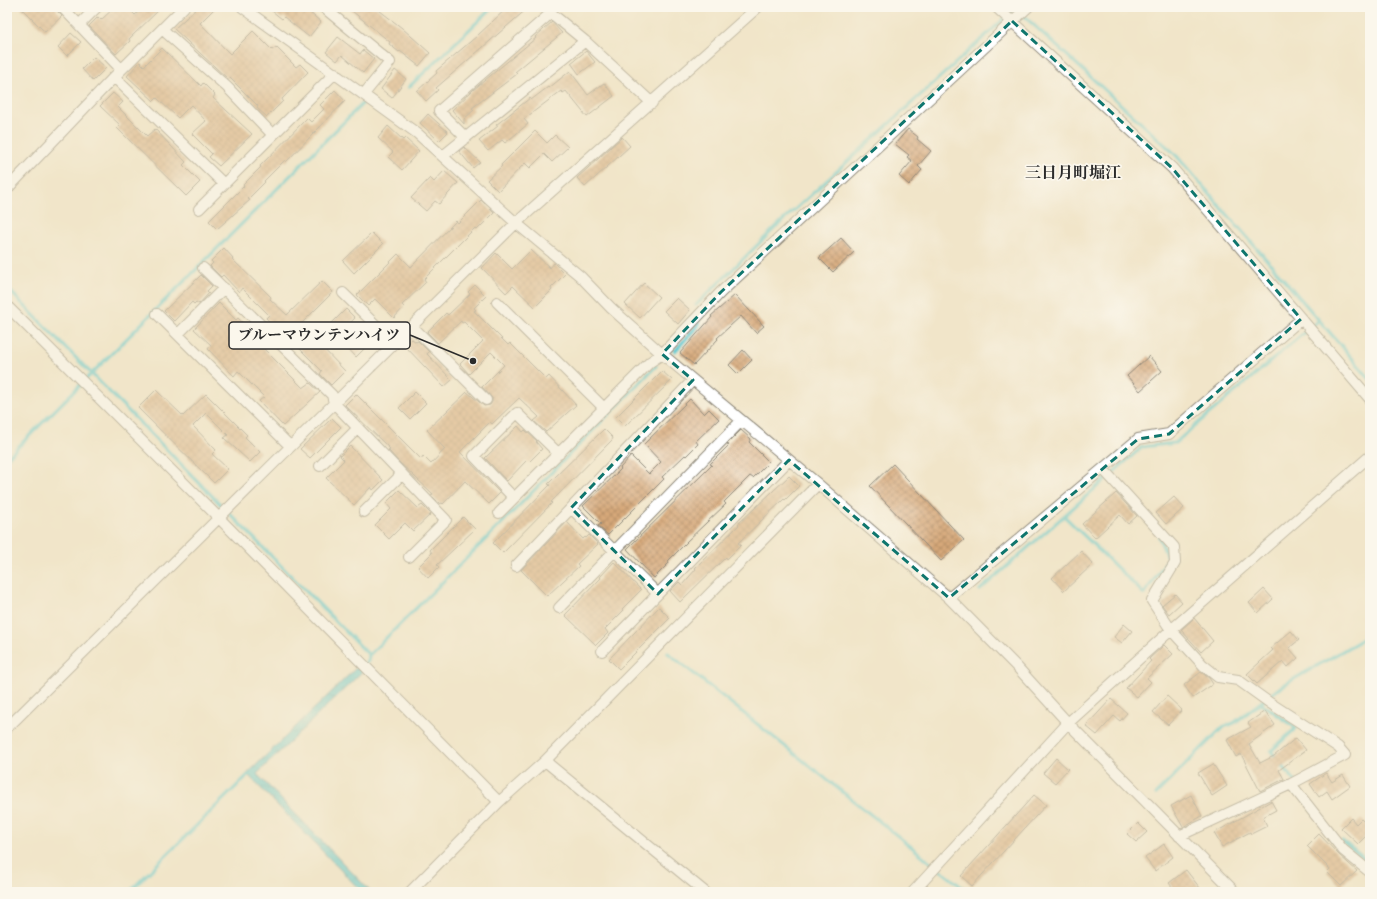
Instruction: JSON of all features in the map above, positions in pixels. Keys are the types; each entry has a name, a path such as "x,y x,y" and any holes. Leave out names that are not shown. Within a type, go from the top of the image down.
{"street":[{"path":"62,7 80,25 118,73 224,184"},
{"path":"80,25 97,7"},
{"path":"7,189 118,73 184,7"},
{"path":"242,7 418,134 516,223 580,276 611,308 662,354 818,484 949,598 1018,668 1068,723 1235,892"},
{"path":"323,7 390,62 364,94"},
{"path":"7,728 229,506 516,223 758,7"},
{"path":"499,513 650,362 662,354 721,292 1027,8"},
{"path":"999,9 1172,168 1370,399"},
{"path":"466,138 439,111 551,13 585,41 652,103"},
{"path":"162,29 227,87 273,135"},
{"path":"443,156 585,41"},
{"path":"199,209 335,73"},
{"path":"203,268 332,395 334,403 446,520 409,557"},
{"path":"178,334 224,288"},
{"path":"343,293 394,343"},
{"path":"498,302 604,408"},
{"path":"7,306 360,660 499,802"},
{"path":"157,314 290,446"},
{"path":"949,598 1138,439 1169,434 1300,319"},
{"path":"412,326 486,400"},
{"path":"516,566 693,380"},
{"path":"514,498 474,456 517,413 559,454"},
{"path":"559,608 741,421"},
{"path":"320,466 358,428"},
{"path":"913,892 1068,723 1171,630 1370,456"},
{"path":"602,651 789,460"},
{"path":"1103,469 1174,547 1176,563 1152,601 1171,630 1203,665 1218,677 1238,680 1270,703 1338,747 1345,755 1295,782 1179,836"},
{"path":"364,512 402,474"},
{"path":"410,892 499,802 545,761 818,484"},
{"path":"571,508 658,594"},
{"path":"545,761 705,892"},
{"path":"1295,782 1343,850 1370,872"}],"highlighted area":[{"path":"1012,21 1172,168 1301,319 1169,434 1138,439 949,598 789,460 658,594 571,508 693,380 662,354 721,292"}],"water":[{"path":"359,665 364,670 257,774 371,892 362,892 247,774"}],"building":[{"path":"20,7 56,7 57,11 62,16 45,32"},
{"path":"115,7 127,7 135,15 144,7 162,7 129,39 130,41 116,54 89,26 98,17 101,20"},
{"path":"198,7 216,7 200,23 230,54 253,31 272,50 276,47 296,67 300,64 308,72 267,117 230,78 228,79 174,29"},
{"path":"267,7 303,7 321,22 309,37 284,17 282,19"},
{"path":"347,7 375,7 402,28 430,53 419,66 389,44 390,42"},
{"path":"508,7 529,7 436,88 438,90 426,101 417,91 437,73 436,71"},
{"path":"552,22 562,33 515,72 517,74 472,108 474,110 464,119 464,124 452,110 473,90 536,38 535,37"},
{"path":"71,33 81,42 67,56 58,47"},
{"path":"338,37 360,54 363,50 374,59 363,73 342,55 337,61 326,52"},
{"path":"162,48 201,86 203,83 215,95 213,98 252,134 219,166 209,157 212,154 192,134 206,121 191,105 178,118 157,98 154,101 127,76 140,62 144,66"},
{"path":"586,51 595,62 579,74 571,63"},
{"path":"94,57 106,68 93,81 82,69"},
{"path":"395,70 406,79 392,98 381,89"},
{"path":"570,71 588,95 604,83 614,96 587,117 566,91 563,93 561,91 524,119 528,124 505,143 502,140 488,151 479,141 498,126 496,125 530,98 531,100 548,87 549,88"},
{"path":"335,90 345,101 286,162 285,160 264,181 265,182 248,199 250,200 217,229 209,221 244,186 243,185 261,167 260,166 307,118 311,122 324,109 320,105"},
{"path":"113,93 123,102 118,107 147,136 155,129 186,162 183,165 200,182 186,196 117,128 120,125 100,106"},
{"path":"428,114 448,132 439,141 420,123"},
{"path":"388,126 403,140 405,138 419,151 402,170 388,157 393,152 378,138"},
{"path":"908,129 931,151 918,166 922,170 909,185 899,176 912,161 907,157 909,155 895,144"},
{"path":"535,131 547,143 555,135 568,147 552,162 544,154 530,168 525,163 498,191 487,180"},
{"path":"622,137 630,146 585,187 577,178"},
{"path":"464,147 480,162 473,168 459,151"},
{"path":"444,171 458,183 439,204 435,201 426,211 411,198 430,178 434,182"},
{"path":"481,200 494,213 477,230 475,228 424,279 426,282 402,305 404,307 394,318 375,299 368,306 357,295 398,254 411,267 456,221 458,223"},
{"path":"372,233 383,244 354,273 343,261"},
{"path":"841,238 854,252 833,272 819,258"},
{"path":"224,248 233,258 232,259 287,315 322,281 333,292 298,327 315,345 317,342 345,371 331,385 320,374 322,371 266,318 269,315 242,288 239,292 223,275 221,277 210,266 213,263 211,261"},
{"path":"531,250 550,268 554,263 565,274 535,307 513,286 506,293 482,268 496,253 512,269"},
{"path":"201,275 212,286 207,291 209,293 199,304 196,302 194,304 192,302 174,321 164,311"},
{"path":"644,283 659,297 640,318 625,304"},
{"path":"475,285 486,296 474,308 476,310 474,311 508,345 510,343 546,379 549,376 576,405 546,432 534,421 539,417 519,398 492,424 490,422 460,452 500,493 489,504 465,481 443,504 440,504 431,495 433,494 388,450 390,449 345,405 356,394 421,459 423,456 431,464 445,449 427,430 467,392 484,406 490,405 492,398 482,387 504,365 491,352 469,374 460,364 483,341 464,322 462,323 461,321 438,343 427,332 446,313 448,315 470,294 468,292"},
{"path":"735,295 764,326 756,333 741,316 717,338 718,339 694,365 680,353 712,317 711,316"},
{"path":"677,298 690,310 678,324 664,311"},
{"path":"219,303 236,320 238,318 248,328 245,330 303,388 310,383 320,392 283,426 259,401 264,397 238,371 234,376 208,349 211,345 194,329"},
{"path":"346,309 355,318 349,324 369,344 356,357 346,346 349,344 330,325"},
{"path":"412,339 416,342 418,341 429,352 427,354 452,380 444,387 405,346"},
{"path":"743,350 752,360 738,374 729,365"},
{"path":"1149,356 1162,371 1140,391 1127,376"},
{"path":"662,371 672,380 625,426 616,417"},
{"path":"156,390 183,416 206,394 247,435 245,437 260,452 250,462 224,438 228,435 206,413 193,426 216,450 212,454 228,469 214,483 138,408"},
{"path":"415,392 426,403 410,419 399,408"},
{"path":"690,399 704,414 709,409 719,419 696,441 698,444 662,477 664,479 608,535 598,526 601,524 583,506 621,469 620,468 631,456 649,474 661,462 644,444"},
{"path":"332,418 341,427 310,458 300,449"},
{"path":"518,426 523,432 525,430 537,441 536,442 542,449 528,463 526,461 507,481 485,458"},
{"path":"604,429 613,438 612,440 503,553 493,543 550,485 548,484"},
{"path":"741,430 751,439 749,442 769,462 753,478 750,476 724,502 726,504 686,542 668,561 669,563 654,578 627,549 712,465 710,464 729,445 727,444"},
{"path":"350,446 383,480 373,490 371,487 354,505 326,478 344,460 340,456"},
{"path":"893,464 964,540 941,561 870,486"},
{"path":"789,476 799,486 738,543 741,545 727,559 726,557 680,602 670,591 679,582 682,585 696,569 695,568 739,525 738,524"},
{"path":"399,490 418,508 422,505 431,514 413,531 405,523 389,539 375,525 391,509 386,503"},
{"path":"1116,493 1137,516 1128,524 1120,515 1095,538 1082,524"},
{"path":"1174,497 1184,508 1166,524 1156,513"},
{"path":"463,517 475,529 437,565 439,567 428,578 418,567 432,553 430,550"},
{"path":"567,522 583,539 589,535 598,544 577,564 579,566 547,596 521,570"},
{"path":"1081,551 1093,564 1064,591 1052,578"},
{"path":"614,562 641,590 605,629 608,633 596,645 565,615 601,578 600,577"},
{"path":"1264,589 1273,599 1258,613 1249,603"},
{"path":"1175,594 1182,602 1169,614 1162,605"},
{"path":"659,607 670,618 619,669 609,659"},
{"path":"1194,618 1213,641 1201,652 1181,630"},
{"path":"1124,624 1132,631 1122,643 1114,637"},
{"path":"1291,631 1299,640 1289,648 1298,658 1288,667 1283,661 1257,684 1247,674 1273,650 1271,648"},
{"path":"1164,645 1173,654 1147,678 1151,682 1137,697 1126,688 1151,661 1149,659"},
{"path":"1201,672 1209,678 1213,684 1193,698 1184,685"},
{"path":"1167,696 1182,710 1168,725 1153,712"},
{"path":"1111,699 1127,713 1120,721 1114,716 1097,735 1086,726"},
{"path":"1265,711 1275,725 1249,744 1260,763 1274,756 1296,738 1306,750 1279,770 1284,779 1260,791 1241,754 1236,757 1227,740 1251,727 1248,723"},
{"path":"1056,758 1068,769 1055,783 1043,773"},
{"path":"1213,764 1227,786 1212,796 1198,773"},
{"path":"1326,773 1332,782 1343,775 1350,786 1332,799 1327,791 1319,797 1310,784"},
{"path":"1034,795 1046,805 972,886 961,876"},
{"path":"1191,795 1202,816 1183,827 1171,806"},
{"path":"1271,801 1276,810 1263,817 1267,826 1251,834 1250,832 1222,847 1214,833"},
{"path":"1351,818 1356,824 1361,819 1370,827 1370,832 1358,844 1341,828"},
{"path":"1138,823 1147,832 1136,842 1127,834"},
{"path":"1319,834 1357,871 1341,886 1327,872 1330,869 1307,846"},
{"path":"1164,844 1173,857 1155,871 1145,858"},
{"path":"1186,870 1203,892 1176,892 1169,883"}],"waterway":[{"path":"409,87 493,7"},
{"path":"1014,7 1175,154 1370,379"},
{"path":"696,305 778,225 1016,8"},
{"path":"7,458 363,103"},
{"path":"7,288 369,655 368,661 364,665"},
{"path":"980,590 1142,447 1175,443 1319,320"},
{"path":"675,351 699,324"},
{"path":"369,655 498,527 656,366"},
{"path":"1064,516 1144,594 1168,559 1159,537"},
{"path":"1156,794 1223,727 1234,723 1282,686 1370,635"},
{"path":"668,653 968,892"},
{"path":"1261,703 1296,728 1271,751 1277,759"},
{"path":"1281,764 1295,781"},
{"path":"129,892 248,775 251,774"},
{"path":"1342,841 1370,863"}],"place":[{"name":"ブルーマウンテンハイツ","path":"473,361"}],"district":[{"name":"三日月町堀江","path":"1073,173"}]}
